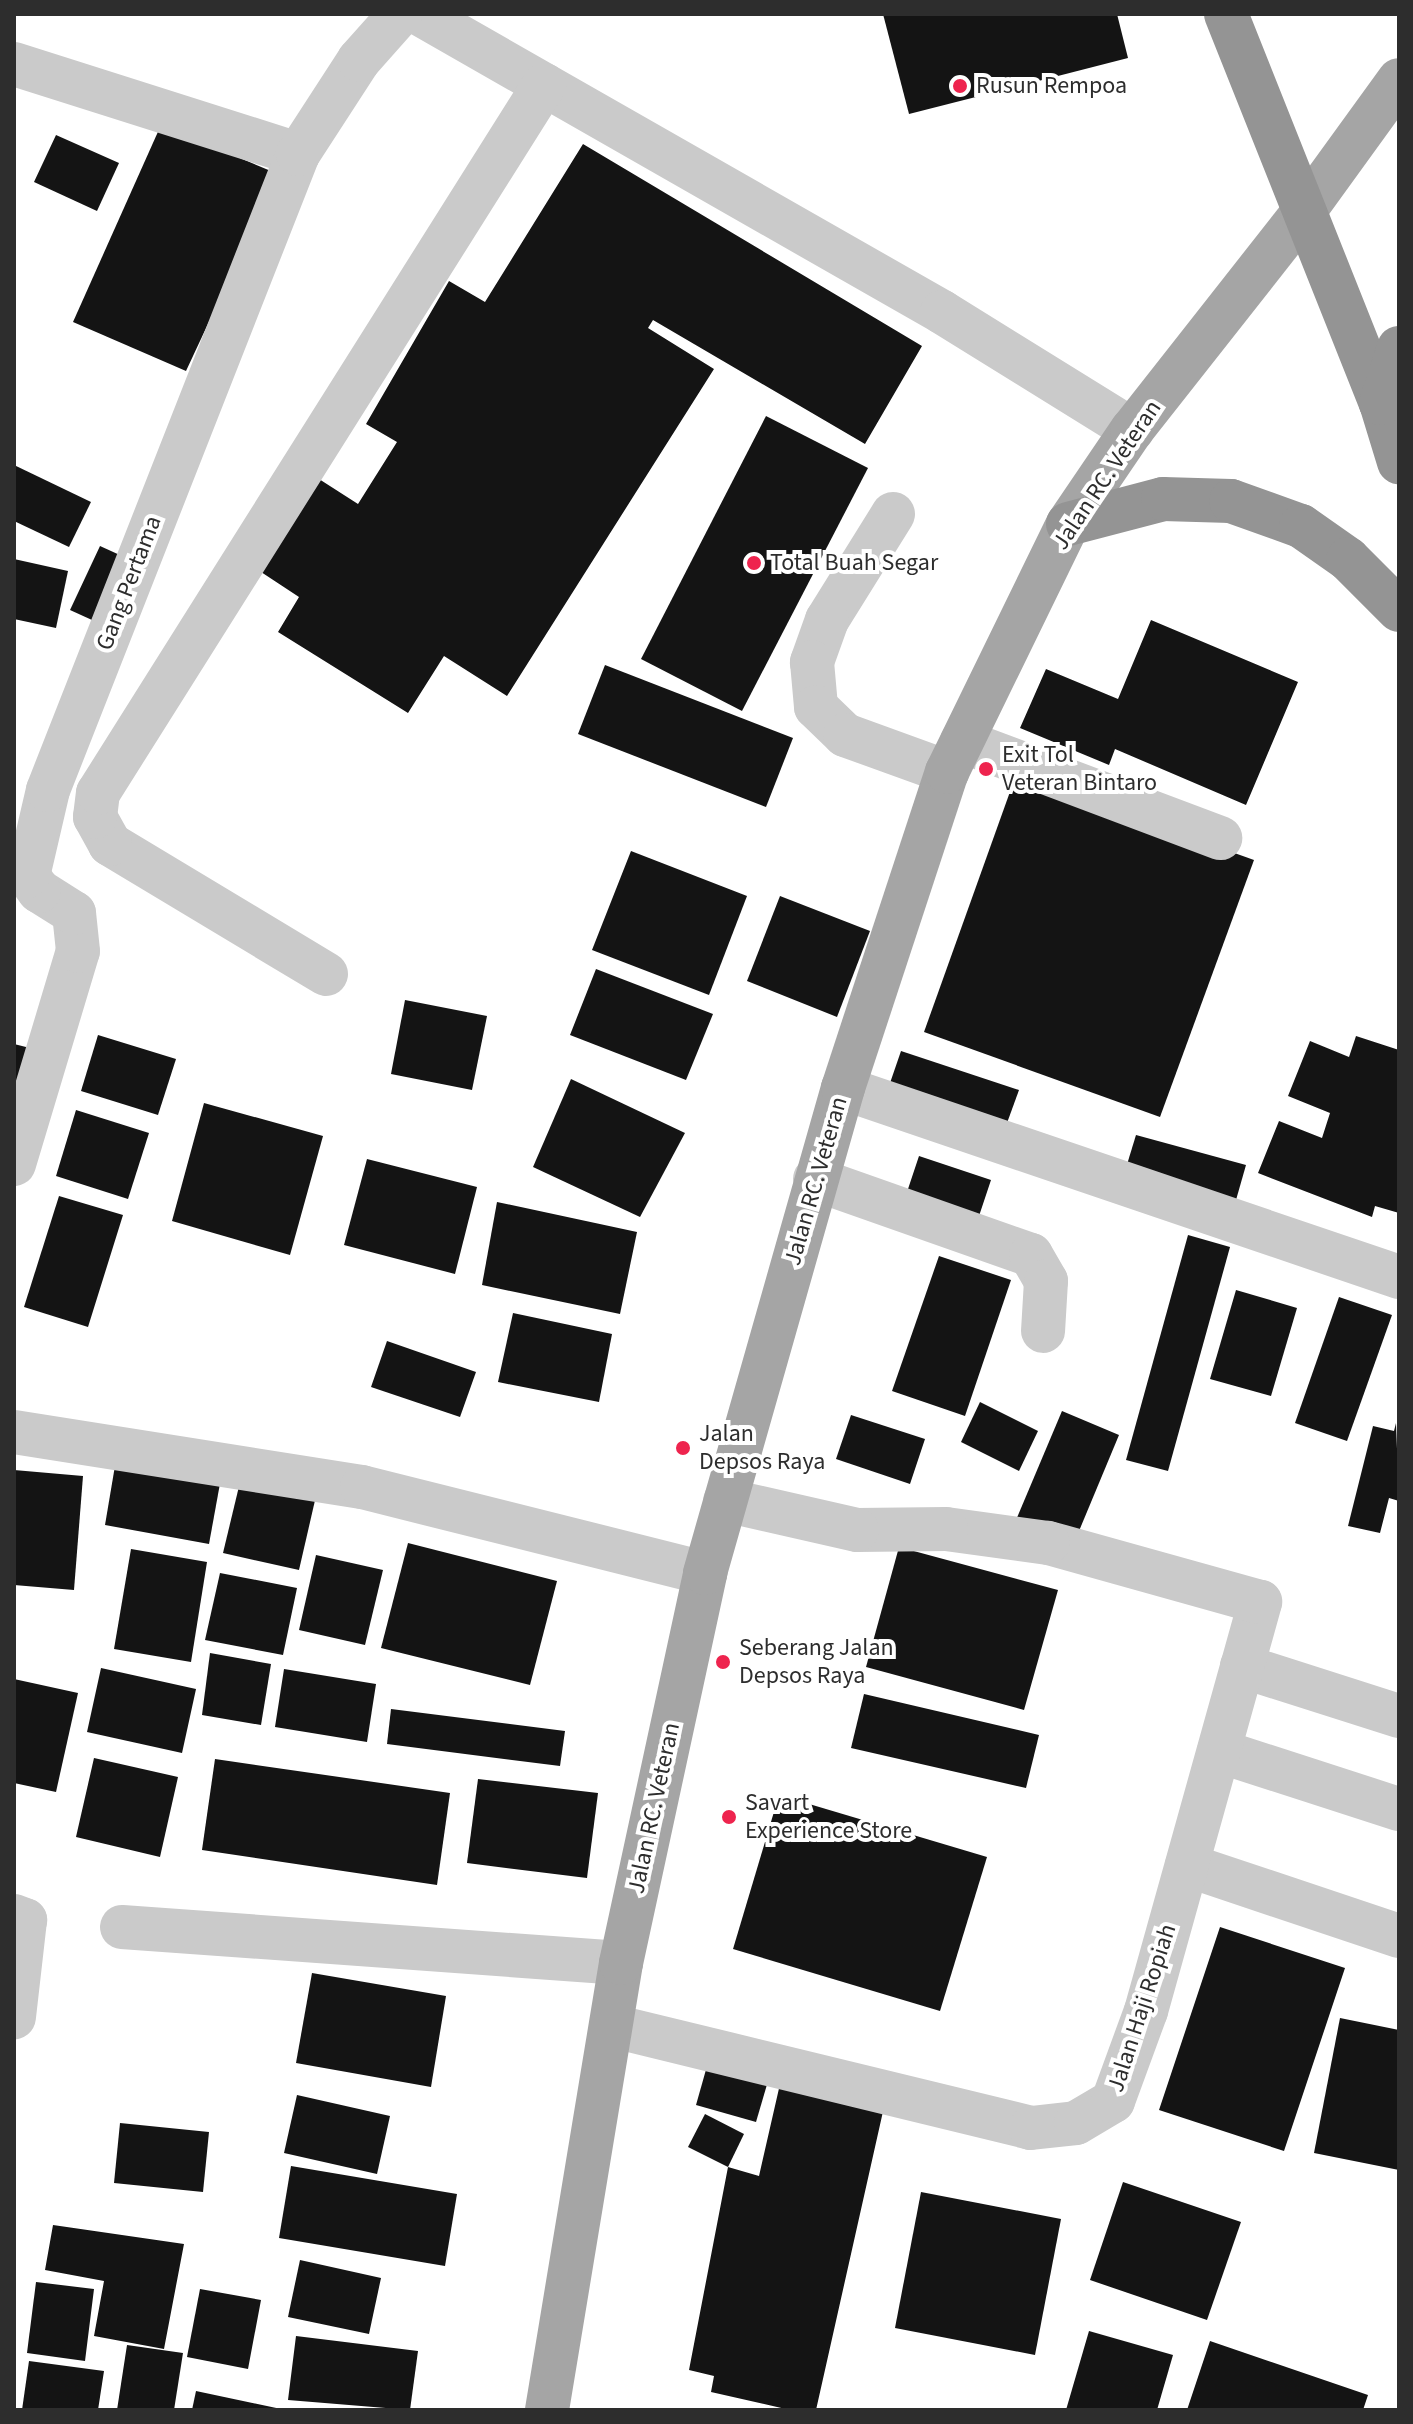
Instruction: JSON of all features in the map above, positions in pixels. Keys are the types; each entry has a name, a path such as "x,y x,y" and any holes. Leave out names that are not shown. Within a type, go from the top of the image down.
{"highway":[{"path":"1226,14 1302,214 1381,403 1399,462"},
{"path":"1381,403 1399,348"},
{"path":"1068,524 1163,499 1231,501 1301,526 1348,559 1399,610"}],"main road":[{"name":"Jalan RC. Veteran","path":"547,2410 621,1963 705,1573 815,1179 954,756 1068,524 1132,430 1302,214 1399,80"}],"street":[{"name":"Gang Pertama","path":"14,1164 78,951 74,913 39,891 28,876 48,790 298,154 359,60 400,14"},
{"path":"420,14 942,312 1132,430"},
{"path":"14,64 298,154"},
{"path":"326,974 110,844 95,817 98,793 544,85"},
{"path":"893,514 827,620 812,662 816,707 845,735 954,756 1220,838"},
{"path":"843,1088 1399,1277"},
{"path":"815,1179 1031,1255 1046,1281 1043,1331"},
{"path":"14,1432 362,1487 705,1573"},
{"name":"Jalan Haji Ropiah","path":"613,2026 1031,2128 1076,2123 1113,2101 1146,2011 1260,1602 1048,1543 946,1529 884,1532 822,1524 725,1500"},
{"path":"1242,1666 1399,1716"},
{"path":"1219,1751 1399,1809"},
{"path":"1187,1865 1399,1936"},
{"path":"14,1916 25,1920 14,2017"},
{"path":"122,1927 621,1963"}],"building":[{"name":"Rusun Rempoa","path":"883,14 1117,14 1128,58 909,114"},
{"path":"161,125 278,174 186,371 73,322"},
{"path":"56,135 119,163 97,211 34,182"},
{"path":"583,144 922,346 865,444 653,320 648,328 714,369 507,696 444,656 408,713 278,632 299,597 258,570 319,479 358,504 397,442 366,424 449,281 485,302"},
{"name":"Total Buah Segar","path":"766,416 868,468 742,711 641,659"},
{"path":"14,465 91,502 69,547 14,521"},
{"path":"100,546 133,561 103,625 70,610"},
{"path":"14,559 68,571 56,628 14,619"},
{"path":"1151,620 1298,682 1246,805 1115,749 1109,765 1020,728 1046,669 1118,699"},
{"path":"605,665 793,738 766,807 578,734"},
{"path":"1016,775 1254,860 1160,1117 924,1032"},
{"path":"631,851 747,896 709,995 592,950"},
{"path":"780,896 870,931 837,1017 747,981"},
{"path":"596,969 713,1014 686,1080 570,1035"},
{"path":"405,1000 487,1016 472,1090 391,1074"},
{"path":"98,1035 176,1059 158,1115 81,1091"},
{"path":"1356,1036 1399,1050 1399,1213 1375,1206 1372,1217 1258,1173 1279,1121 1322,1138 1330,1113 1288,1096 1310,1041 1349,1057"},
{"path":"14,1044 38,1050 14,1135"},
{"path":"901,1051 1019,1090 1007,1123 890,1083"},
{"path":"571,1079 685,1133 640,1217 533,1167"},
{"path":"204,1103 323,1136 290,1255 172,1221"},
{"path":"76,1110 149,1133 128,1199 56,1176"},
{"path":"1136,1135 1246,1165 1236,1200 1125,1171"},
{"path":"919,1156 991,1180 974,1231 902,1207"},
{"path":"367,1159 477,1187 455,1274 344,1245"},
{"path":"59,1196 123,1215 88,1327 24,1307"},
{"path":"497,1202 637,1232 620,1314 482,1285"},
{"path":"1188,1235 1230,1247 1168,1471 1126,1460"},
{"path":"939,1256 1011,1280 965,1416 892,1391"},
{"path":"1236,1290 1297,1308 1271,1396 1210,1379"},
{"path":"1339,1297 1392,1315 1347,1441 1295,1423"},
{"path":"513,1313 612,1334 599,1402 498,1382"},
{"path":"387,1341 476,1372 460,1417 371,1387"},
{"path":"980,1402 1038,1431 1019,1471 961,1442"},
{"path":"1062,1411 1119,1435 1074,1543 1016,1520"},
{"path":"851,1415 925,1439 910,1484 836,1459"},
{"path":"1396,1423 1399,1501 1389,1498 1380,1533 1348,1526 1373,1426 1394,1431"},
{"path":"118,1448 223,1467 209,1544 105,1525"},
{"path":"14,1470 83,1476 74,1590 14,1585"},
{"path":"241,1478 316,1496 299,1570 223,1553"},
{"path":"408,1543 557,1581 530,1685 381,1648"},
{"path":"899,1547 1058,1590 1024,1710 866,1667"},
{"path":"131,1549 207,1562 191,1662 114,1649"},
{"path":"316,1555 383,1570 365,1645 299,1630"},
{"path":"220,1573 297,1588 283,1655 205,1640"},
{"path":"210,1653 271,1664 261,1725 202,1715"},
{"path":"101,1668 196,1689 182,1753 87,1732"},
{"path":"284,1669 376,1684 367,1742 275,1727"},
{"path":"14,1679 78,1693 56,1792 14,1783"},
{"path":"864,1694 1039,1735 1026,1788 851,1748"},
{"path":"391,1709 565,1731 560,1766 387,1744"},
{"path":"94,1758 178,1777 160,1857 76,1837"},
{"path":"215,1759 450,1793 437,1885 202,1850"},
{"path":"478,1779 598,1793 587,1878 467,1863"},
{"path":"779,1795 987,1857 940,2011 733,1949"},
{"path":"1220,1927 1345,1968 1284,2151 1159,2110"},
{"path":"312,1973 446,1996 431,2087 296,2063"},
{"path":"1340,2018 1399,2030 1399,2170 1314,2153"},
{"path":"711,2052 771,2071 756,2122 696,2105"},
{"path":"780,2084 884,2107 816,2410 790,2410 711,2392 714,2376 689,2370 728,2167 759,2176"},
{"path":"297,2095 390,2116 377,2174 284,2153"},
{"path":"705,2114 744,2134 728,2167 688,2147"},
{"path":"120,2123 209,2132 203,2192 114,2183"},
{"path":"291,2166 457,2194 445,2266 279,2238"},
{"path":"1123,2182 1241,2222 1207,2320 1090,2280"},
{"path":"921,2192 1061,2219 1035,2355 895,2328"},
{"path":"53,2225 184,2244 164,2349 94,2336 104,2281 45,2270"},
{"path":"300,2260 381,2278 369,2334 288,2317"},
{"path":"36,2282 94,2289 85,2361 27,2353"},
{"path":"200,2289 261,2300 248,2369 187,2357"},
{"path":"1089,2331 1173,2355 1157,2410 1066,2410"},
{"path":"296,2336 418,2351 410,2410 288,2400"},
{"path":"1210,2341 1368,2395 1363,2410 1187,2410"},
{"path":"127,2345 183,2353 174,2410 117,2410"},
{"path":"29,2361 104,2371 98,2410 22,2410"},
{"path":"196,2391 281,2409 281,2410 192,2410"}],"place":[{"name":"Rusun Rempoa","path":"960,86"},
{"name":"Total Buah Segar","path":"754,563"},
{"name":"Exit Tol Veteran Bintaro","path":"986,769"},
{"name":"Jalan Depsos Raya","path":"683,1448"},
{"name":"Seberang Jalan Depsos Raya","path":"723,1662"},
{"name":"Savart Experience Store","path":"729,1817"}]}
